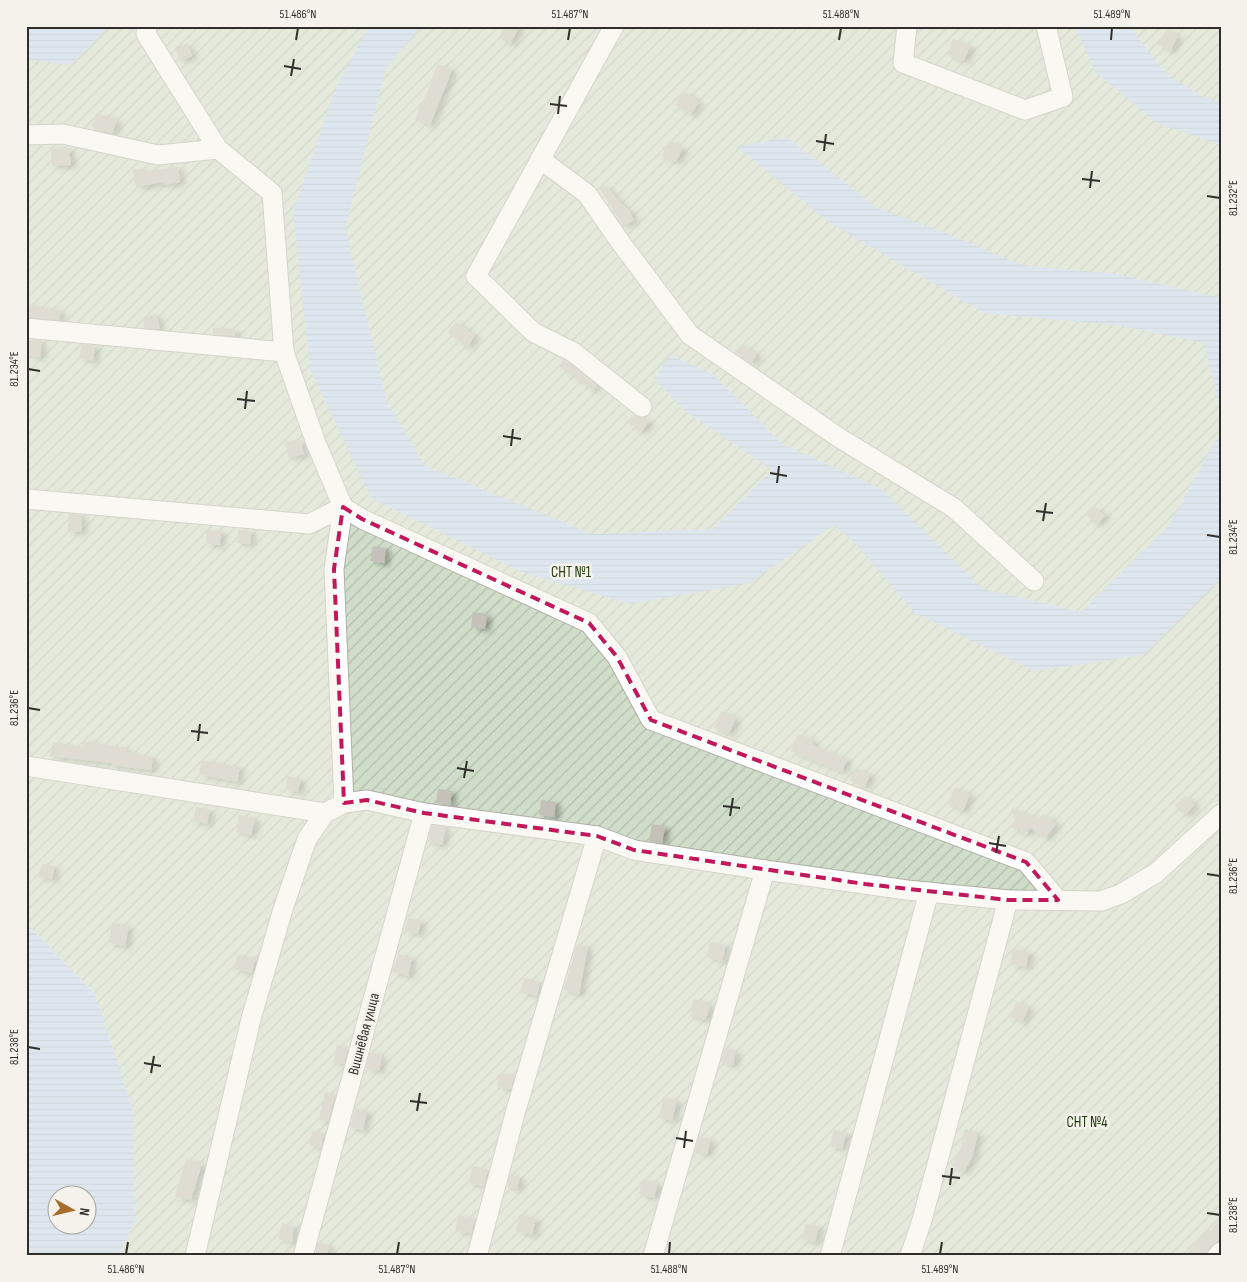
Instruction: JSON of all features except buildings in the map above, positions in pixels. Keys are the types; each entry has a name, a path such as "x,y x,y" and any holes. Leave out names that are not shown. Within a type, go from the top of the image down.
{"street":[{"path":"147,26 146,34 218,149 272,192 284,352 316,443 343,506 334,568 344,803"},
{"path":"614,26 476,276 533,332 573,352 642,408"},
{"path":"907,26 902,63 1025,110 1062,97 1046,26"},
{"path":"26,135 63,134 158,155 218,149"},
{"path":"540,159 588,194 621,243 690,335 838,437 954,508 1034,581"},
{"path":"26,328 284,352"},
{"path":"26,499 309,524 343,506"},
{"path":"343,506 362,519 589,623 617,657 651,720 1026,862 1058,900"},
{"path":"26,766 325,813"},
{"path":"195,1256 251,1019 283,909 308,839 325,813 344,803 367,800 424,813 597,836 634,850 928,892 1008,900 1101,901 1121,894 1156,874 1221,814"},
{"name":"Вишнёвая улица","path":"304,1256 424,813"},
{"path":"477,1256 516,1110 597,836"},
{"path":"653,1256 765,870"},
{"path":"830,1256 928,892"},
{"path":"910,1256 922,1220 1008,900"},
{"path":"1217,1256 1221,1252"}],"highlighted area":[{"path":"343,507 362,519 589,623 617,657 651,720 1026,862 1058,900 1008,900 865,884 634,850 597,836 424,813 367,800 344,803 334,569"}],"green space":[{"name":"СНТ №1","path":"26,26 1221,26 1221,1256 118,1256 135,1221 95,994 26,923"}],"water":[{"path":"26,26 110,26 70,65 26,59"},
{"path":"369,26 421,26 386,68 345,228 387,402 425,466 592,534 713,529 772,470 685,411 654,379 670,355 714,375 782,444 881,489 983,589 1081,612 1170,524 1221,430 1221,578 1143,655 1034,671 915,613 855,543 834,525 749,583 631,604 519,571 371,498 310,369 293,212 334,92"},
{"path":"1075,26 1129,26 1167,75 1205,98 1221,102 1221,145 1157,123 1095,72"},
{"path":"786,137 879,209 946,233 1021,265 1116,274 1221,298 1221,414 1204,343 1117,325 984,313 830,223 737,147"},
{"path":"26,923 95,994 133,1110 135,1221 118,1256 26,1256 26,1186 28,1184 26,1168"}],"park label":[{"name":"СНТ №4","path":"1087,1122"}]}
